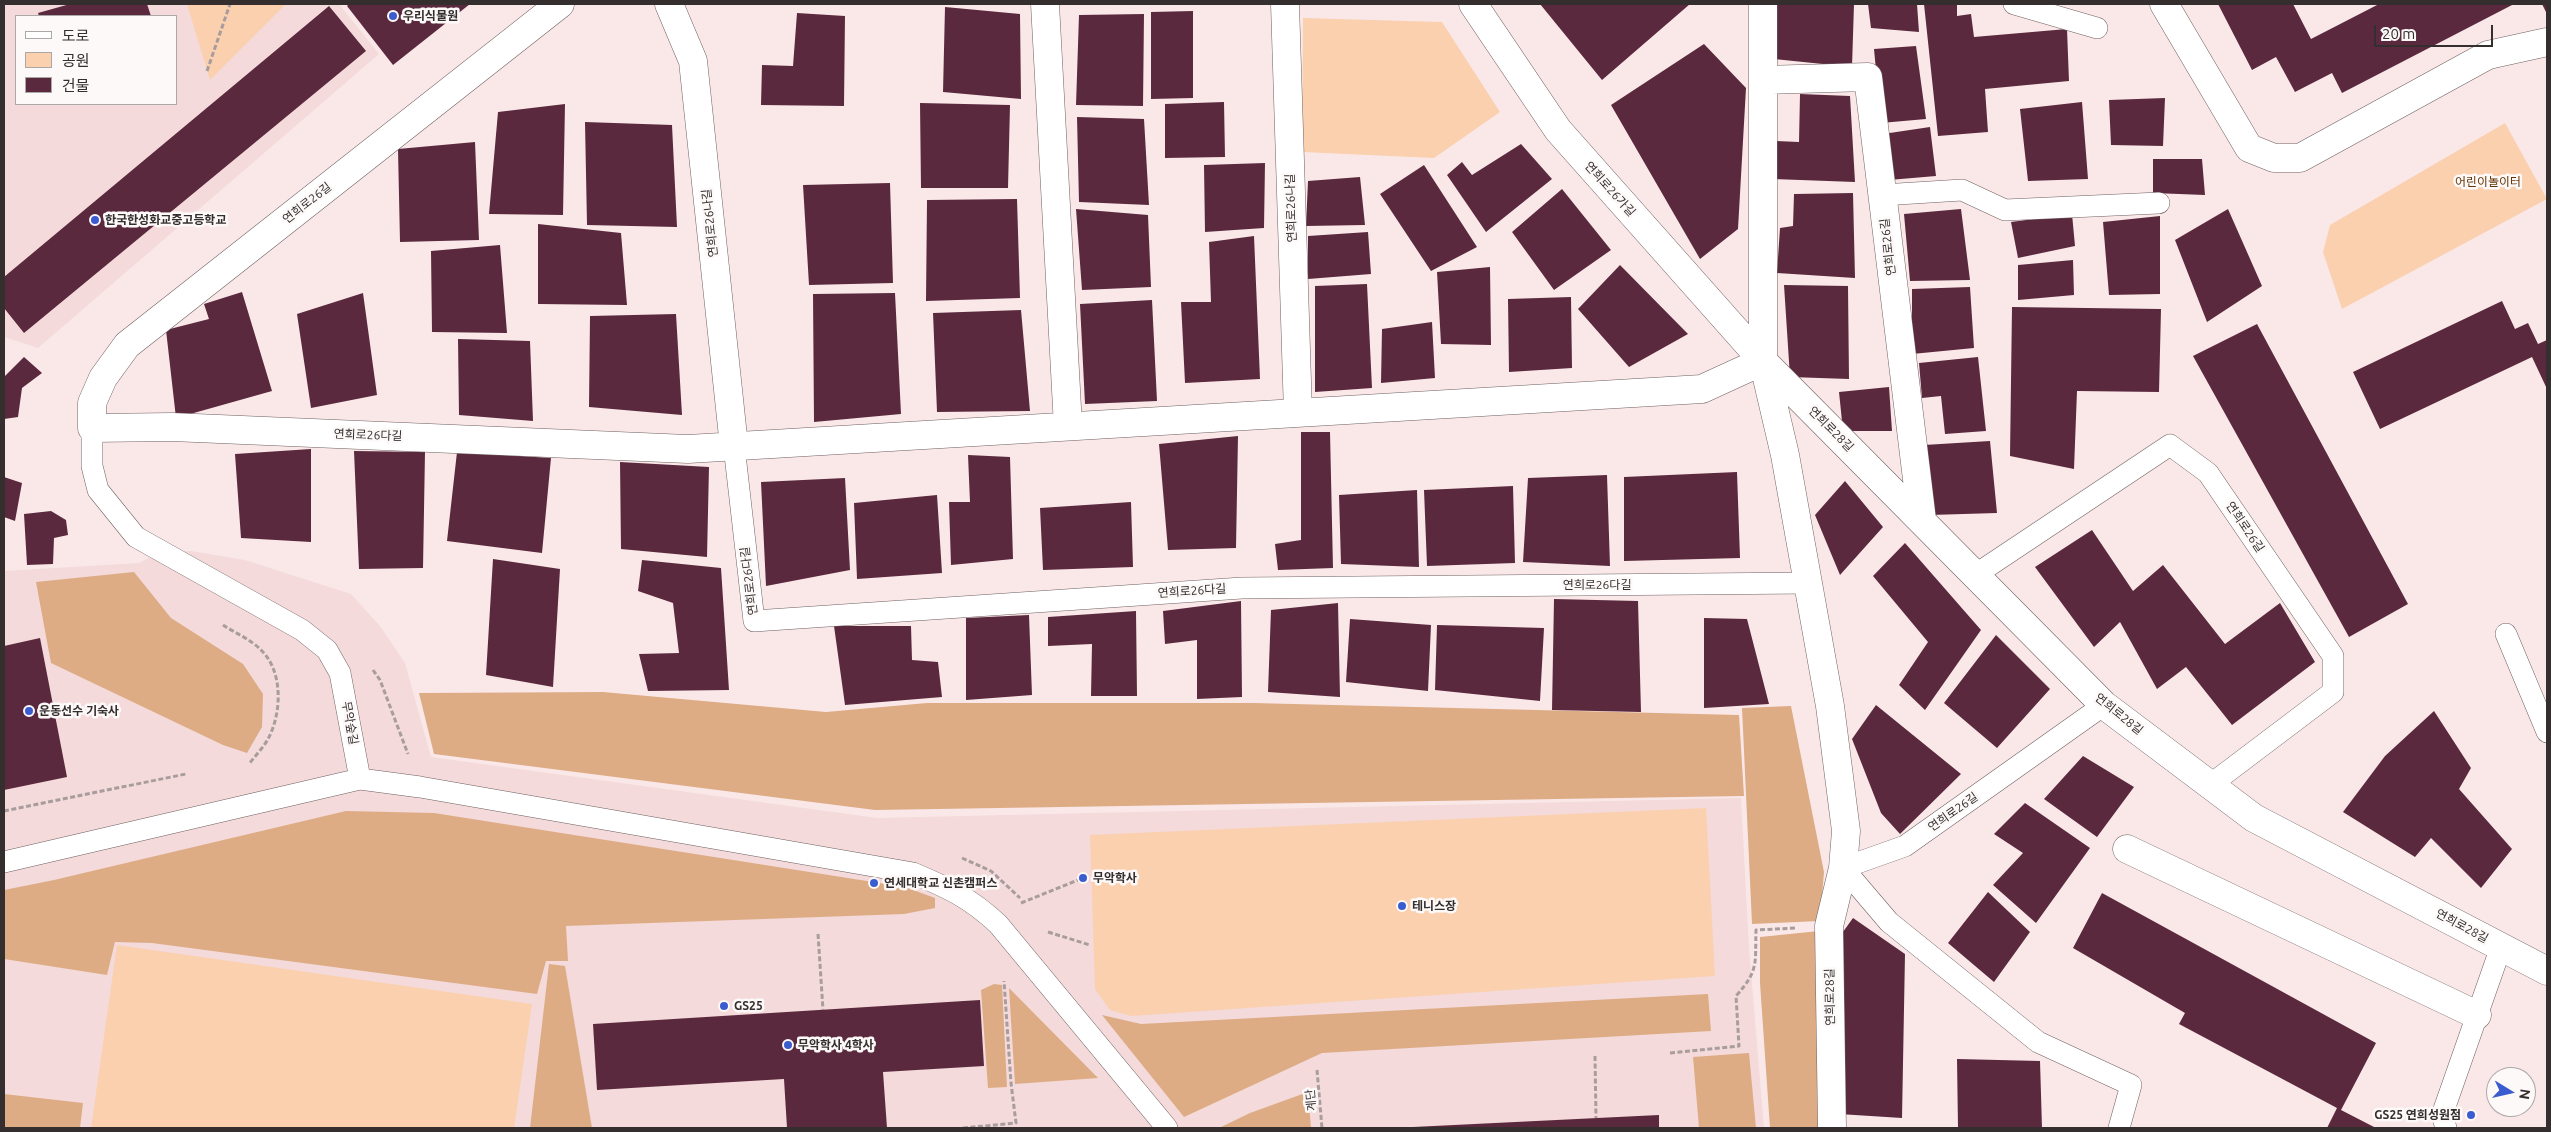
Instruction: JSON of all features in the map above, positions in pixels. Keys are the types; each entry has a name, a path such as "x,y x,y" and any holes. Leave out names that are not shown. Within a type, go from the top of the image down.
{"street":[{"name":"연희로26길","path":"92,428 92,403 103,378 127,345 560,4"},
{"name":"연희로26나길","path":"670,4 693,61 734,446"},
{"path":"1045,4 1068,426"},
{"name":"연희로26나길","path":"1285,4 1298,413"},
{"name":"연희로26가길","path":"1473,4 1558,130 1763,361"},
{"name":"연희로28길","path":"1763,4 1763,361 1785,455 1830,706 1846,831 1843,868 1829,926 1832,1128"},
{"path":"2164,4 2249,148 2274,158 2300,158 2488,55 2547,42"},
{"name":"연희로26길","path":"1763,80 1868,77 1922,520"},
{"name":"연희로26다길","path":"92,428 172,427 688,449 1702,389 1763,361"},
{"name":"연희로28길","path":"1763,361 2104,705 2254,818 2547,971"},
{"path":"2127,849 2477,1016"}],"lane":[{"path":"2014,4 2097,28"},
{"path":"1882,195 1962,190 2005,210 2159,203"},
{"name":"무악숲길","path":"92,428 92,466 98,490 136,537 307,633 327,650 340,673 360,779"},
{"name":"연희로26길","path":"1976,575 2170,445 2208,473 2333,656 2333,692 2210,785"},
{"name":"연희로26다길","path":"734,446 754,621 1242,588 1808,583"},
{"path":"2506,634 2547,732"},
{"name":"연희로26길","path":"1843,868 1905,846 2104,705"},
{"path":"4,862 360,779 420,786 913,873 950,888 976,903 998,924 1167,1128"},
{"path":"1843,868 1889,922 2038,1042 2132,1085 2119,1128"},
{"path":"2446,1128 2442,1115 2501,947"}],"path":[{"path":"207,71 230,4"},
{"path":"222,624 262,650 275,671 279,692 276,716 269,738 249,764"},
{"path":"370,665 380,680 420,786"},
{"path":"4,811 186,774"},
{"path":"1027,908 1024,901 1083,878"},
{"path":"1670,1053 1738,1046 1736,996 1751,979 1755,969 1756,930 1829,926"},
{"path":"1046,931 1090,944"},
{"path":"818,934 823,1010"},
{"path":"963,1128 1016,1124 1004,986"},
{"path":"1595,1056 1596,1118"},
{"name":"계단","path":"1317,1070 1322,1128"}],"shaded area":[{"name":"한국한성화교중고등학교","path":"4,4 339,4 379,54 38,348 4,337"},
{"name":"연세대학교 신촌캠퍼스","path":"191,551 245,560 351,594 380,626 405,663 431,757 877,818 1741,798 1749,948 1764,1128 4,1128 4,571 139,563 160,552"},
{"path":"134,572 171,618 243,664 263,694 262,727 247,753 223,745 51,663 36,582"},
{"path":"603,692 826,712 927,703 1253,703 1739,715 1744,796 875,810 434,754 419,693"},
{"path":"1791,706 1824,872 1820,921 1752,924 1742,708"},
{"path":"346,811 434,813 905,887 935,898 935,908 904,914 566,926 568,961 546,961 537,994 152,943 115,942 107,975 4,959 4,890 54,880"},
{"path":"1819,931 1825,1128 1770,1128 1760,983 1760,937"},
{"path":"549,964 565,966 592,1128 530,1128"},
{"path":"994,984 1002,985 1007,1087 988,1088 981,990"},
{"path":"1009,988 1098,1078 1015,1084"},
{"path":"1708,994 1711,1031 1322,1053 1184,1117 1102,1015 1141,1024"},
{"path":"1749,1053 1756,1128 1699,1128 1693,1057"},
{"path":"1308,1092 1311,1128 1219,1128 1250,1113"},
{"path":"4,1094 83,1103 80,1128 4,1128"}],"green space":[{"path":"187,4 286,4 210,80"},
{"path":"1303,18 1442,22 1500,112 1434,158 1302,152"},
{"name":"어린이놀이터","path":"2505,123 2547,199 2342,309 2323,252 2330,225"},
{"name":"테니스장","path":"1706,808 1715,976 1131,1016 1110,1010 1095,989 1090,835"},
{"path":"117,945 532,1004 514,1128 91,1128"}],"building":[{"path":"70,4 147,4 151,15 39,15 38,13"},
{"path":"349,4 470,4 393,65 347,6"},
{"path":"1540,4 1690,4 1602,80"},
{"path":"1776,4 1854,4 1852,67 1774,59"},
{"path":"1868,4 1917,4 1919,32 1871,28"},
{"path":"1924,4 1957,4 1957,16 1971,14 1974,37 2067,29 2069,81 1985,89 1988,132 1938,136"},
{"path":"2218,4 2293,4 2311,39 2379,4 2514,4 2342,93 2332,73 2295,92 2276,57 2252,70"},
{"path":"2542,4 2547,4 2547,14"},
{"path":"329,6 366,51 24,333 4,308 4,277"},
{"path":"945,7 1020,14 1021,99 943,92"},
{"path":"1193,11 1193,98 1151,99 1151,12"},
{"path":"797,13 845,16 844,106 761,105 762,65 793,66"},
{"path":"1144,14 1143,106 1076,105 1079,15"},
{"path":"1704,44 1746,88 1738,229 1700,259 1611,105"},
{"path":"1916,46 1926,119 1881,123 1874,49"},
{"path":"1800,94 1850,96 1855,182 1773,179 1776,141 1799,142"},
{"path":"2165,98 2163,146 2111,145 2109,100"},
{"path":"1224,102 1225,157 1165,158 1165,104"},
{"path":"2082,102 2088,179 2028,181 2020,109"},
{"path":"920,103 1010,105 1008,188 921,188"},
{"path":"565,104 563,215 489,214 498,112"},
{"path":"1077,117 1144,119 1149,205 1079,202"},
{"path":"585,122 672,125 677,227 587,225"},
{"path":"1930,127 1936,176 1889,180 1883,134"},
{"path":"475,142 479,240 400,242 398,149"},
{"path":"1521,144 1552,179 1486,232 1447,175 1462,162 1472,175"},
{"path":"2153,159 2202,159 2205,195 2153,193"},
{"path":"1265,163 1264,228 1205,232 1204,165"},
{"path":"1424,165 1477,247 1431,271 1380,194"},
{"path":"1360,177 1365,225 1306,226 1308,181"},
{"path":"890,183 893,283 809,285 803,185"},
{"path":"1562,189 1611,250 1554,290 1512,232"},
{"path":"1853,193 1855,278 1777,273 1780,228 1793,226 1794,194"},
{"path":"1017,199 1020,298 926,301 927,200"},
{"path":"1076,209 1148,215 1151,287 1082,290"},
{"path":"1961,209 1970,280 1910,281 1904,214"},
{"path":"2228,209 2262,286 2207,322 2175,240"},
{"path":"2072,214 2075,246 2018,258 2011,222"},
{"path":"2160,216 2160,294 2109,295 2103,222"},
{"path":"538,224 621,233 627,305 538,304"},
{"path":"1368,232 1371,274 1308,279 1308,236"},
{"path":"1254,236 1260,379 1185,383 1181,302 1211,302 1209,242"},
{"path":"500,245 507,333 432,332 431,251"},
{"path":"2073,260 2074,295 2018,300 2018,265"},
{"path":"1620,265 1688,334 1629,367 1578,309"},
{"path":"1490,267 1491,345 1441,344 1437,272"},
{"path":"1367,284 1372,388 1315,392 1315,286"},
{"path":"1784,285 1848,286 1849,379 1790,377"},
{"path":"1970,287 1974,348 1912,354 1912,289"},
{"path":"242,292 272,391 176,418 166,330 209,319 204,304"},
{"path":"363,293 377,395 311,408 297,314"},
{"path":"895,293 901,414 814,422 813,294"},
{"path":"1571,297 1572,368 1509,372 1508,299"},
{"path":"1152,300 1157,401 1085,404 1080,304"},
{"path":"2502,301 2515,329 2528,323 2538,344 2547,340 2547,389 2532,357 2380,429 2353,372"},
{"path":"2012,307 2161,309 2159,392 2077,391 2074,469 2010,456"},
{"path":"1021,310 1030,411 937,412 933,313"},
{"path":"676,314 682,415 589,407 590,316"},
{"path":"1432,322 1435,378 1381,383 1382,329"},
{"path":"2257,324 2408,604 2349,637 2193,356"},
{"path":"458,339 530,341 533,421 459,415"},
{"path":"24,357 42,373 22,388 18,417 4,419 4,377"},
{"path":"1978,357 1986,431 1945,434 1941,396 1922,398 1919,363"},
{"path":"1889,387 1892,431 1843,431 1839,392"},
{"path":"1301,432 1330,432 1333,568 1278,570 1275,544 1301,540"},
{"path":"1238,436 1236,548 1168,550 1159,444"},
{"path":"1990,441 1997,513 1930,515 1924,445"},
{"path":"311,449 311,542 241,538 235,454"},
{"path":"354,451 425,452 423,568 359,569"},
{"path":"457,452 551,458 542,553 447,541"},
{"path":"968,455 1010,457 1013,559 951,565 949,502 970,502"},
{"path":"620,462 709,467 707,557 621,549"},
{"path":"1737,472 1740,558 1624,561 1624,477"},
{"path":"1607,475 1610,566 1523,562 1528,478"},
{"path":"4,477 22,483 15,521 4,517"},
{"path":"845,478 850,570 766,586 761,482"},
{"path":"1845,481 1883,527 1840,575 1815,515"},
{"path":"1513,486 1515,563 1427,566 1424,490"},
{"path":"1417,490 1419,567 1341,564 1339,495"},
{"path":"937,495 942,573 857,579 854,503"},
{"path":"1131,502 1133,567 1043,570 1040,508"},
{"path":"51,511 66,520 68,535 54,538 53,564 27,565 24,514"},
{"path":"2092,530 2133,591 2163,565 2225,644 2280,603 2315,662 2232,725 2186,667 2157,689 2120,622 2094,647 2035,567"},
{"path":"1905,543 1981,630 1925,710 1899,685 1928,642 1873,576"},
{"path":"493,559 560,569 553,687 486,675"},
{"path":"642,560 721,568 729,690 648,691 639,654 679,653 673,603 638,591"},
{"path":"1554,599 1638,601 1641,712 1552,710"},
{"path":"1241,601 1242,697 1197,699 1197,640 1165,644 1163,611"},
{"path":"1338,603 1340,697 1268,692 1271,610"},
{"path":"1136,611 1137,696 1091,696 1092,644 1048,646 1048,617"},
{"path":"1029,615 1032,695 966,700 966,618"},
{"path":"1704,618 1747,619 1769,704 1704,708"},
{"path":"1350,619 1431,625 1428,691 1346,682"},
{"path":"1437,625 1544,628 1540,701 1435,690"},
{"path":"834,626 911,626 912,660 938,662 942,697 845,705"},
{"path":"1996,635 2050,689 1997,748 1944,703"},
{"name":"운동선수 기숙사","path":"40,638 67,777 4,790 4,646"},
{"path":"1876,705 1961,774 1900,834 1881,813 1852,739"},
{"path":"2434,711 2471,768 2459,789 2512,849 2481,888 2431,838 2415,857 2343,812 2385,756"},
{"path":"2083,756 2134,787 2097,837 2044,799"},
{"path":"2025,803 2090,848 2036,923 1993,885 2023,853 1994,834"},
{"path":"1988,892 2030,932 1994,982 1948,943"},
{"path":"2102,893 2376,1043 2341,1110 2376,1128 2327,1128 2337,1108 2179,1024 2185,1013 2073,948"},
{"path":"1853,918 1905,954 1902,1118 1839,1114 1840,936"},
{"name":"무악학사 4학사","path":"980,1000 984,1066 883,1072 887,1128 787,1128 784,1079 597,1090 593,1024"},
{"path":"1957,1059 2040,1061 2042,1128 1958,1128"},
{"path":"1659,1115 1659,1128 1413,1128 1413,1127"}],"place":[{"name":"우리식물원","path":"393,16"},
{"name":"한국한성화교중고등학교","path":"95,220"},
{"name":"운동선수 기숙사","path":"29,711"},
{"name":"무악학사","path":"1083,878"},
{"name":"연세대학교 신촌캠퍼스","path":"874,883"},
{"name":"테니스장","path":"1402,906"},
{"name":"GS25","path":"724,1006"},
{"name":"무악학사 4학사","path":"788,1045"},
{"name":"GS25 연희성원점","path":"2471,1115"}]}
